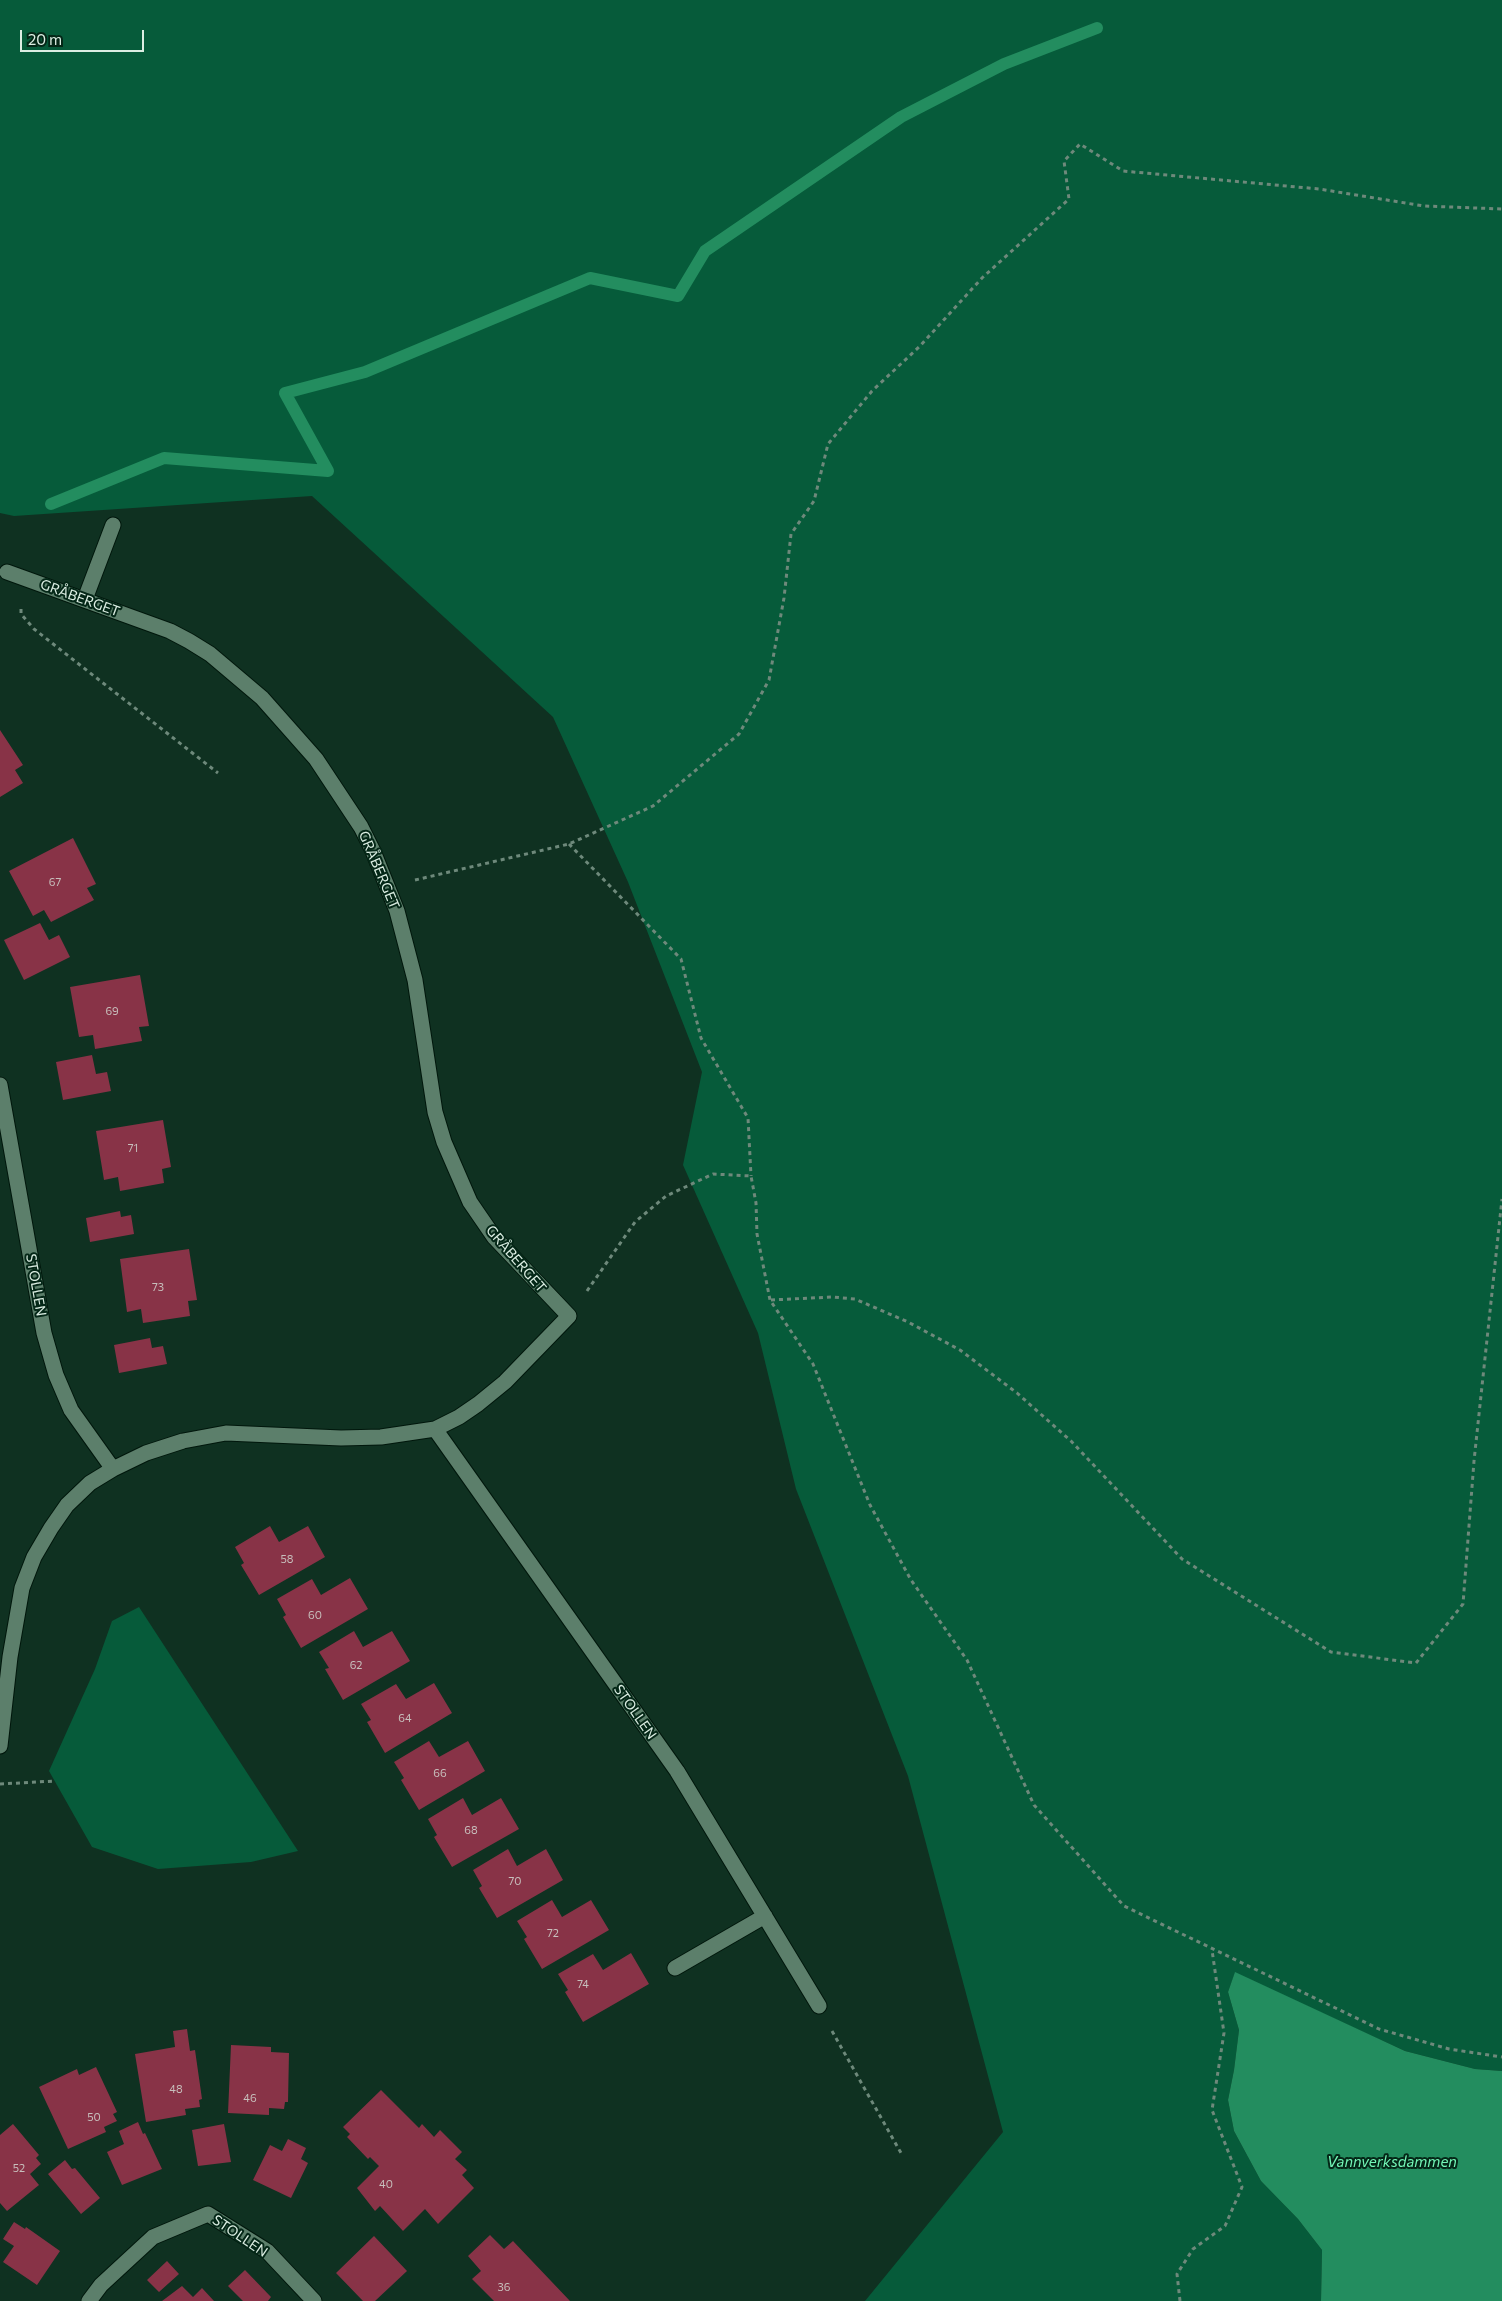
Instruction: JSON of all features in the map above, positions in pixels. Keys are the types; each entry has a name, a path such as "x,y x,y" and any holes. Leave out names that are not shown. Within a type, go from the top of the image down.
{"street":[{"path":"85,600 113,525"},
{"name":"GRÅBERGET","path":"7,572 170,631 189,641 210,654 262,698 316,760 337,789 365,835 397,911 415,980 435,1112 453,1166 470,1202 494,1237 569,1316"},
{"name":"STOLLEN","path":"0,1085 44,1334 71,1410 113,1469"},
{"path":"0,1746 17,1611 22,1588 34,1558 67,1505 90,1483 146,1453 183,1441 226,1433 341,1438 381,1437 435,1429 459,1417 492,1393 569,1316"},
{"name":"STOLLEN","path":"435,1429 677,1771 819,2006"},
{"path":"675,1968 765,1916"},
{"name":"STOLLEN","path":"90,2301 101,2285 152,2237 208,2214 267,2251 314,2301"}],"path":[{"path":"388,886 569,844 653,806 739,734 769,680 784,598 791,534 814,501 828,444 872,391 920,346 982,278 1069,199 1064,161 1080,144 1123,171 1319,189 1424,206 1502,209"},
{"path":"30,580 21,614 34,629 218,773"},
{"path":"569,844 681,959 701,1038 748,1118 757,1234 770,1300 813,1364 870,1505 911,1580 967,1660 1034,1805 1124,1906 1379,2029 1449,2049 1502,2057"},
{"path":"569,1316 634,1222 666,1196 713,1174 751,1176"},
{"path":"770,1300 832,1297 855,1300 908,1322 960,1350 1017,1393 1071,1441 1182,1559 1331,1652 1416,1663 1464,1604 1474,1461 1502,1200"},
{"path":"0,1784 55,1781"},
{"path":"1180,2301 1177,2274 1193,2249 1224,2226 1242,2187 1212,2110 1224,2033 1212,1950"},
{"path":"819,2006 901,2153"}],"shaded area":[{"path":"0,0 1502,0 1502,2071 1475,2069 1405,2051 1235,1973 1228,1992 1239,2030 1228,2100 1234,2131 1261,2181 1298,2219 1322,2250 1321,2301 865,2301 1003,2132 908,1776 796,1489 758,1333 683,1165 702,1072 628,882 553,717 312,496 14,516 0,513"},
{"path":"139,1607 298,1851 251,1862 158,1869 92,1847 49,1771 95,1669 112,1621"}],"water":[{"name":"Vannverksdammen","path":"1235,1972 1405,2051 1475,2069 1502,2071 1502,2301 1321,2301 1322,2250 1298,2219 1261,2181 1234,2131 1228,2100 1239,2030 1228,1992"}],"building":[{"path":"0,730 23,765 15,770 23,783 0,797"},
{"path":"73,838 96,884 87,888 94,900 51,922 44,910 33,916 9,871"},
{"path":"40,923 49,940 59,935 70,957 24,980 4,940"},
{"path":"140,975 149,1026 139,1027 142,1041 95,1049 93,1035 79,1037 70,987"},
{"path":"92,1055 96,1074 107,1072 111,1091 63,1100 56,1062"},
{"path":"163,1120 171,1167 162,1169 164,1183 120,1191 118,1177 104,1180 96,1131"},
{"path":"120,1211 121,1217 131,1215 134,1234 90,1242 86,1218"},
{"path":"189,1249 197,1300 188,1301 190,1316 143,1323 141,1309 127,1312 120,1259"},
{"path":"150,1338 152,1348 163,1346 167,1364 119,1373 114,1345"},
{"path":"270,1526 279,1542 308,1526 325,1557 259,1595 241,1565 244,1563 235,1547"},
{"path":"350,1578 368,1609 301,1648 283,1617 286,1615 277,1599 312,1579 321,1595"},
{"path":"354,1631 363,1647 392,1631 410,1661 343,1700 325,1669 329,1668 319,1652"},
{"path":"434,1683 452,1713 385,1753 367,1722 371,1720 361,1704 396,1684 406,1699"},
{"path":"429,1741 439,1757 468,1741 485,1771 419,1810 401,1780 404,1778 394,1762"},
{"path":"463,1798 472,1815 501,1798 519,1829 452,1867 434,1837 437,1835 428,1819"},
{"path":"508,1849 517,1866 546,1849 563,1880 497,1918 479,1888 482,1886 473,1870"},
{"path":"552,1900 562,1917 591,1900 609,1930 542,1969 524,1939 527,1937 517,1921"},
{"path":"631,1953 649,1984 583,2022 565,1992 568,1990 558,1974 593,1954 603,1970"},
{"path":"187,2029 190,2051 195,2050 202,2099 199,2100 200,2107 185,2109 186,2115 146,2122 135,2054 175,2047 173,2031"},
{"path":"231,2045 271,2047 271,2052 289,2053 288,2102 285,2102 284,2109 269,2108 269,2115 228,2113"},
{"path":"96,2067 117,2112 113,2114 117,2121 104,2127 106,2132 68,2149 39,2087 77,2069 79,2075"},
{"path":"381,2090 419,2128 422,2124 434,2137 440,2130 462,2152 455,2159 467,2170 462,2175 474,2188 438,2224 425,2209 403,2231 380,2206 375,2211 357,2188 379,2166 370,2157 368,2159 347,2137 350,2134 343,2127"},
{"path":"138,2122 162,2169 122,2185 107,2152 124,2144 119,2131"},
{"path":"13,2124 39,2155 36,2158 41,2164 30,2174 39,2185 7,2211 0,2203 0,2135"},
{"path":"224,2124 231,2162 198,2166 192,2130"},
{"path":"288,2139 306,2148 301,2159 308,2163 291,2198 253,2180 270,2145 282,2151"},
{"path":"65,2160 72,2169 75,2168 100,2198 81,2214 48,2174"},
{"path":"14,2222 25,2229 26,2227 60,2251 37,2285 3,2262 14,2246 3,2239"},
{"path":"490,2235 504,2249 513,2241 570,2301 494,2301 472,2279 481,2271 468,2256"},
{"path":"374,2236 407,2271 375,2301 363,2301 336,2273"},
{"path":"167,2261 179,2274 159,2292 147,2280"},
{"path":"245,2270 271,2297 268,2301 243,2301 228,2286"},
{"path":"182,2286 193,2297 202,2288 214,2301 162,2301"}],"waterway":[{"path":"51,504 164,458 328,471 285,393 365,372 590,278 678,296 705,251 901,117 1004,64 1097,28"}]}
